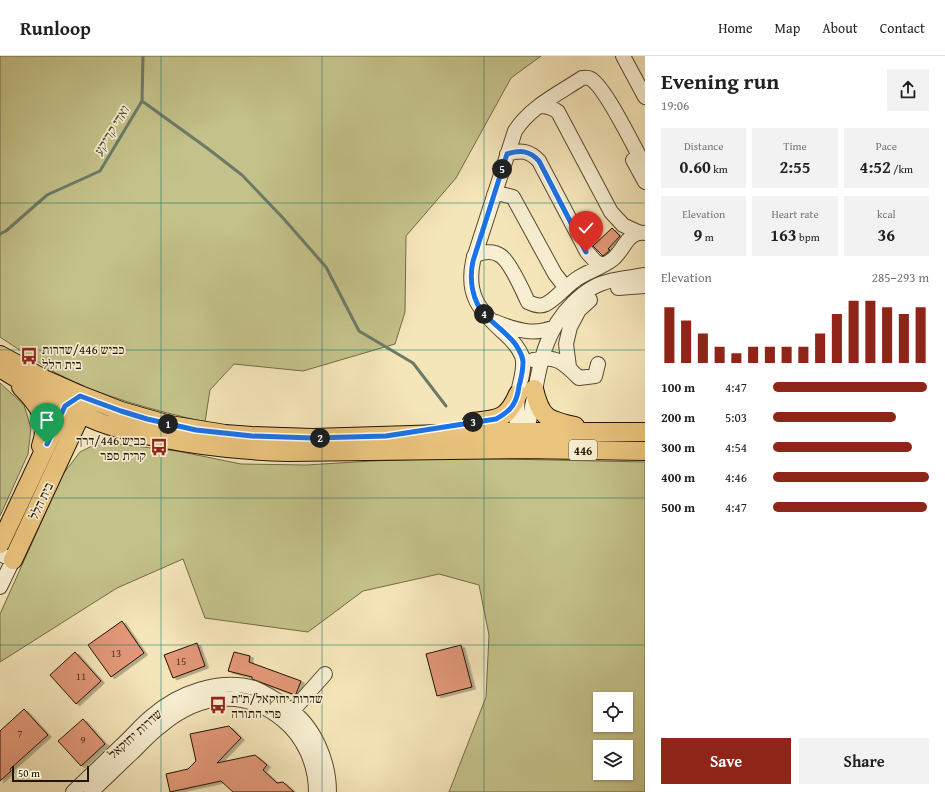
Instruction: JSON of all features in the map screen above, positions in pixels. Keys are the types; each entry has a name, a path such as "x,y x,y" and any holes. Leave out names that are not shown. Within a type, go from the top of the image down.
{"main road":[{"name":"446","path":"0,355 44,379 80,396 121,411 147,419 196,430 225,434 286,438 522,432 645,432"},
{"name":"446","path":"5,371 65,406 100,422 122,430 203,446 259,452 521,449 645,451"},
{"path":"5,371 31,397 43,417 44,430 42,442 28,484"},
{"path":"386,436 496,419 507,413 526,392 538,405 544,415 555,421 601,432"},
{"path":"65,406 80,396"},
{"path":"80,396 81,414"},
{"name":"בית הלל","path":"0,544 65,406"},
{"name":"בית הלל","path":"6,557 58,463 81,414"},
{"path":"58,463 80,435 88,430 101,428 122,430"}],"street":[{"path":"623,56 645,97"},
{"path":"521,449 526,392 522,355 512,340 488,318 477,303 473,292 471,270 474,256 515,131 527,115 539,106 582,78 591,79 607,97 645,167"},
{"path":"597,84 604,107 645,182"},
{"path":"539,106 549,106 558,112 610,212 623,226 642,233"},
{"path":"507,154 522,151 533,154 539,161 586,252 595,261 602,265"},
{"path":"494,195 501,194 513,197 555,274 562,283 568,286"},
{"path":"474,256 479,253 486,252 502,256 508,262 528,302 534,305 541,305 547,303 585,273 616,257 633,234 642,233"},
{"path":"526,392 557,323 575,291 588,280 600,275 631,270 645,264"},
{"path":"488,318 522,330 543,332 557,323 580,296 592,288 605,283 645,275"},
{"path":"569,367 566,344 570,327 579,310 595,296 614,289 620,287 645,286"},
{"path":"523,362 542,358 556,359 569,367 579,378 595,376 598,364"},
{"name":"בית הלל","path":"0,587 6,557"},
{"path":"316,792 316,785 308,752 300,737 290,725 289,716 325,674"},
{"name":"שדרות יחזקאל","path":"73,792 153,715 185,695 220,685 253,688 269,695 289,716"},
{"name":"שדרות יחזקאל","path":"91,792 161,725 190,707 221,698 249,700 289,716 310,730 320,747 329,783 329,792"}],"shaded area":[{"path":"0,56 541,56 511,78 456,178 406,236 405,312 395,344 303,371 234,364 210,390 205,422 128,402 71,381 54,372 0,337"},
{"path":"0,383 24,405 31,428 28,454 0,516"},
{"path":"100,442 177,451 241,464 306,465 456,458 645,462 645,792 449,792 486,697 489,635 479,585 439,574 363,591 308,632 205,618 183,559 117,588 0,662 0,614 63,474 80,452"}],"building":[{"path":"612,228 620,236 608,249 610,250 603,256 593,246"},
{"path":"122,621 144,653 111,677 88,645"},
{"path":"197,643 205,666 173,678 164,655"},
{"path":"461,645 472,687 437,696 426,654"},
{"path":"75,652 101,681 76,704 50,675"},
{"path":"234,652 250,656 249,662 301,681 296,694 295,695 252,679 252,677 228,671"},
{"path":"24,709 48,735 10,769 11,771 0,781 0,731"},
{"path":"83,719 105,744 81,766 58,741"},
{"path":"229,726 241,738 217,763 255,755 267,765 263,770 277,783 283,782 294,792 233,792 221,781 170,792 166,774 188,769 196,761 190,734"}],"waterway":[{"name":"ואדי קריקע","path":"0,234 6,231 47,195 100,171 142,101 143,56"},
{"path":"142,101 242,175 283,218 326,267 359,331 413,363 446,406"}],"place":[{"name":"כביש 446/שדרות בית הלל","path":"29,356"},
{"name":"כביש 446/דרך קרית ספר","path":"159,447"},
{"name":"שדרות יחזקאל/ת״ת פרי התורה","path":"218,705"}],"route":[{"path":"47,444 65,406 80,396 121,411 170,425 225,434 286,438 386,436 496,419 507,413 513,406 518,394 523,362 522,355 512,340 484,314 477,303 471,282 471,270 507,154 522,151 533,154 539,161 586,252"}]}
